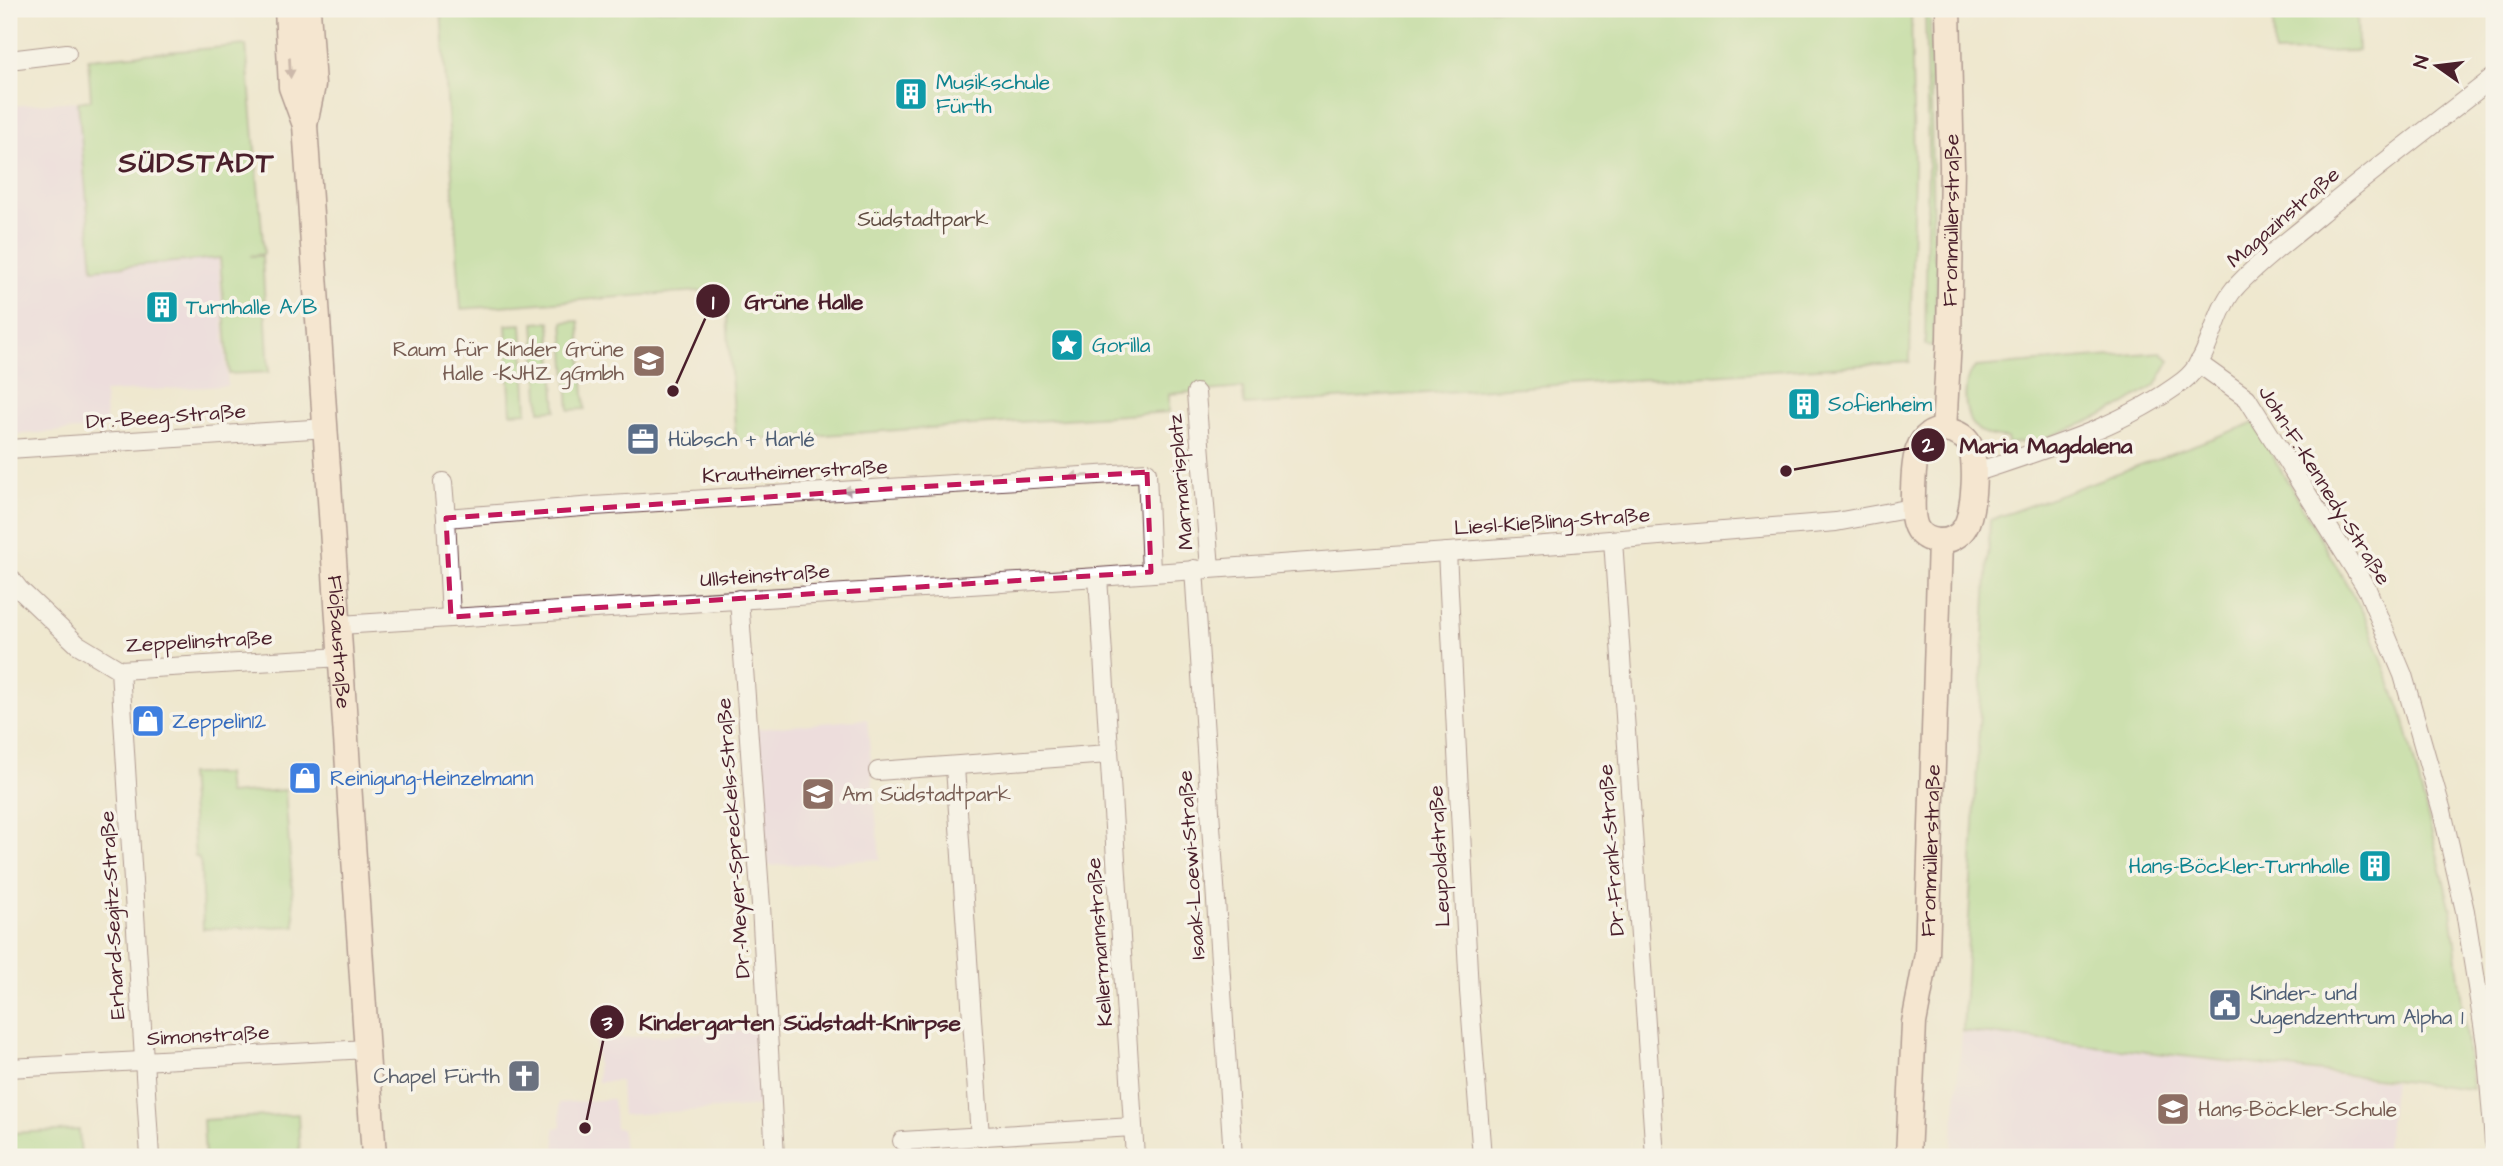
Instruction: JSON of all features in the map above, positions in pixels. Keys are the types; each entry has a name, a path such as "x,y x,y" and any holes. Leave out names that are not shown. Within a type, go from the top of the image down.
{"main road":[{"name":"Flößaustraße","path":"287,9 291,87 305,125"},
{"name":"Flößaustraße","path":"308,9 313,86 305,125 374,1157"},
{"name":"Fronmüllerstraße","path":"1944,430 1950,340 1952,167 1948,9"},
{"path":"1944,430 1953,431 1969,442 1974,473 1970,517 1965,528 1951,539 1940,541 1920,534 1912,508 1917,449 1928,435 1944,430"},
{"name":"Fronmüllerstraße","path":"1908,1157 1914,1023 1927,954 1940,541"}],"street":[{"path":"9,60 67,54"},
{"name":"Magazinstraße","path":"1974,473 2053,446 2147,407 2186,379 2198,362 2233,290 2376,168 2494,77"},
{"name":"John-F.-Kennedy-Straße","path":"2198,362 2247,398 2367,589 2403,675 2442,811 2465,911 2486,1044 2494,1142"},
{"name":"Marmarisplatz","path":"1196,393 1202,569"},
{"name":"Dr.-Beeg-Straße","path":"9,449 327,428"},
{"name":"Krautheimerstraße","path":"446,518 1147,472 1152,572"},
{"path":"443,482 451,617"},
{"name":"Liesl-Kießling-Straße","path":"1202,569 1836,522 1912,508"},
{"name":"Dr.-Frank-Straße","path":"1613,540 1655,1157"},
{"name":"Leupoldstraße","path":"1447,552 1469,991 1482,1157"},
{"name":"Ullsteinstraße","path":"340,625 1202,569"},
{"name":"Isaak-Loewi-Straße","path":"1202,569 1233,1157"},
{"name":"Zeppelinstraße","path":"9,576 19,589 77,644 120,670 342,657"},
{"name":"Kellermannstraße","path":"1098,577 1135,1157"},
{"name":"Dr.-Meyer-Spreckels-Straße","path":"739,599 761,906 775,1157"},
{"name":"Erhard-Segitz-Straße","path":"120,670 150,1157"},
{"path":"878,771 1108,754"},
{"path":"954,767 980,1137"},
{"name":"Simonstraße","path":"9,1068 368,1049"},
{"path":"902,1141 1133,1127"}],"highlighted area":[{"path":"1147,472 1151,572 451,617 446,518"}],"shaded area":[{"path":"246,45 264,254 218,259 228,386 104,392 107,428 9,435 9,106 91,100 88,59"},
{"name":"Am Südstadtpark","path":"867,719 880,859 768,866 757,729"},
{"path":"760,1030 764,1106 622,1115 620,1081 598,1082 596,1039"},
{"name":"Hans-Böckler-Schule","path":"1962,1032 2394,1082 2386,1150 2466,1157 1951,1157"},
{"path":"613,1099 615,1128 622,1128 624,1157 556,1157 554,1128 561,1127 559,1103"}],"green space":[{"name":"Südstadtpark","path":"441,9 1911,9 1914,165 1910,362 1244,405 1243,388 1169,394 1169,412 736,441 725,289 461,309"},
{"path":"1925,9 1930,9 1933,257 1938,261 1933,346 1925,345 1928,155"},
{"path":"2273,9 2357,9 2358,51 2274,53"},
{"path":"246,45 264,254 250,256 262,256 269,372 229,374 220,258 93,269 78,102 91,100 88,59"},
{"path":"579,321 585,409 569,410 563,322"},
{"path":"550,322 556,410 540,411 534,323"},
{"path":"522,324 527,412 511,413 506,325"},
{"path":"2161,352 2170,360 2156,385 2122,406 2040,440 2008,444 2007,438 1983,433 1969,417 1966,386 1976,367"},
{"path":"2254,423 2365,616 2402,713 2451,910 2472,1089 1963,1031 1990,520"},
{"path":"189,774 226,774 228,794 285,790 295,926 203,929 201,865 198,857 195,857"},
{"path":"298,1114 300,1157 205,1157 203,1120"},
{"path":"79,1130 81,1157 9,1157 9,1133"}],"place":[{"name":"Musikschule Fürth","path":"911,94"},
{"name":"Turnhalle A/B","path":"162,307"},
{"name":"Gorilla","path":"1067,345"},
{"name":"Raum für Kinder Grüne Halle -KJHZ gGmbh","path":"649,361"},
{"name":"Grüne Halle","path":"673,391"},
{"name":"Sofienheim","path":"1804,404"},
{"name":"Hübsch + Harlé","path":"643,439"},
{"name":"Maria Magdalena","path":"1786,471"},
{"name":"Zeppelin12","path":"148,721"},
{"name":"Reinigung-Heinzelmann","path":"305,778"},
{"name":"Am Südstadtpark","path":"818,794"},
{"name":"Hans-Böckler-Turnhalle","path":"2375,866"},
{"name":"Kinder- und Jugendzentrum Alpha 1","path":"2225,1005"},
{"name":"Chapel Fürth","path":"524,1076"},
{"name":"Hans-Böckler-Schule","path":"2173,1109"},
{"name":"Kindergarten Südstadt-Knirpse","path":"585,1128"}],"district":[{"name":"SÜDSTADT","path":"197,162"}]}
